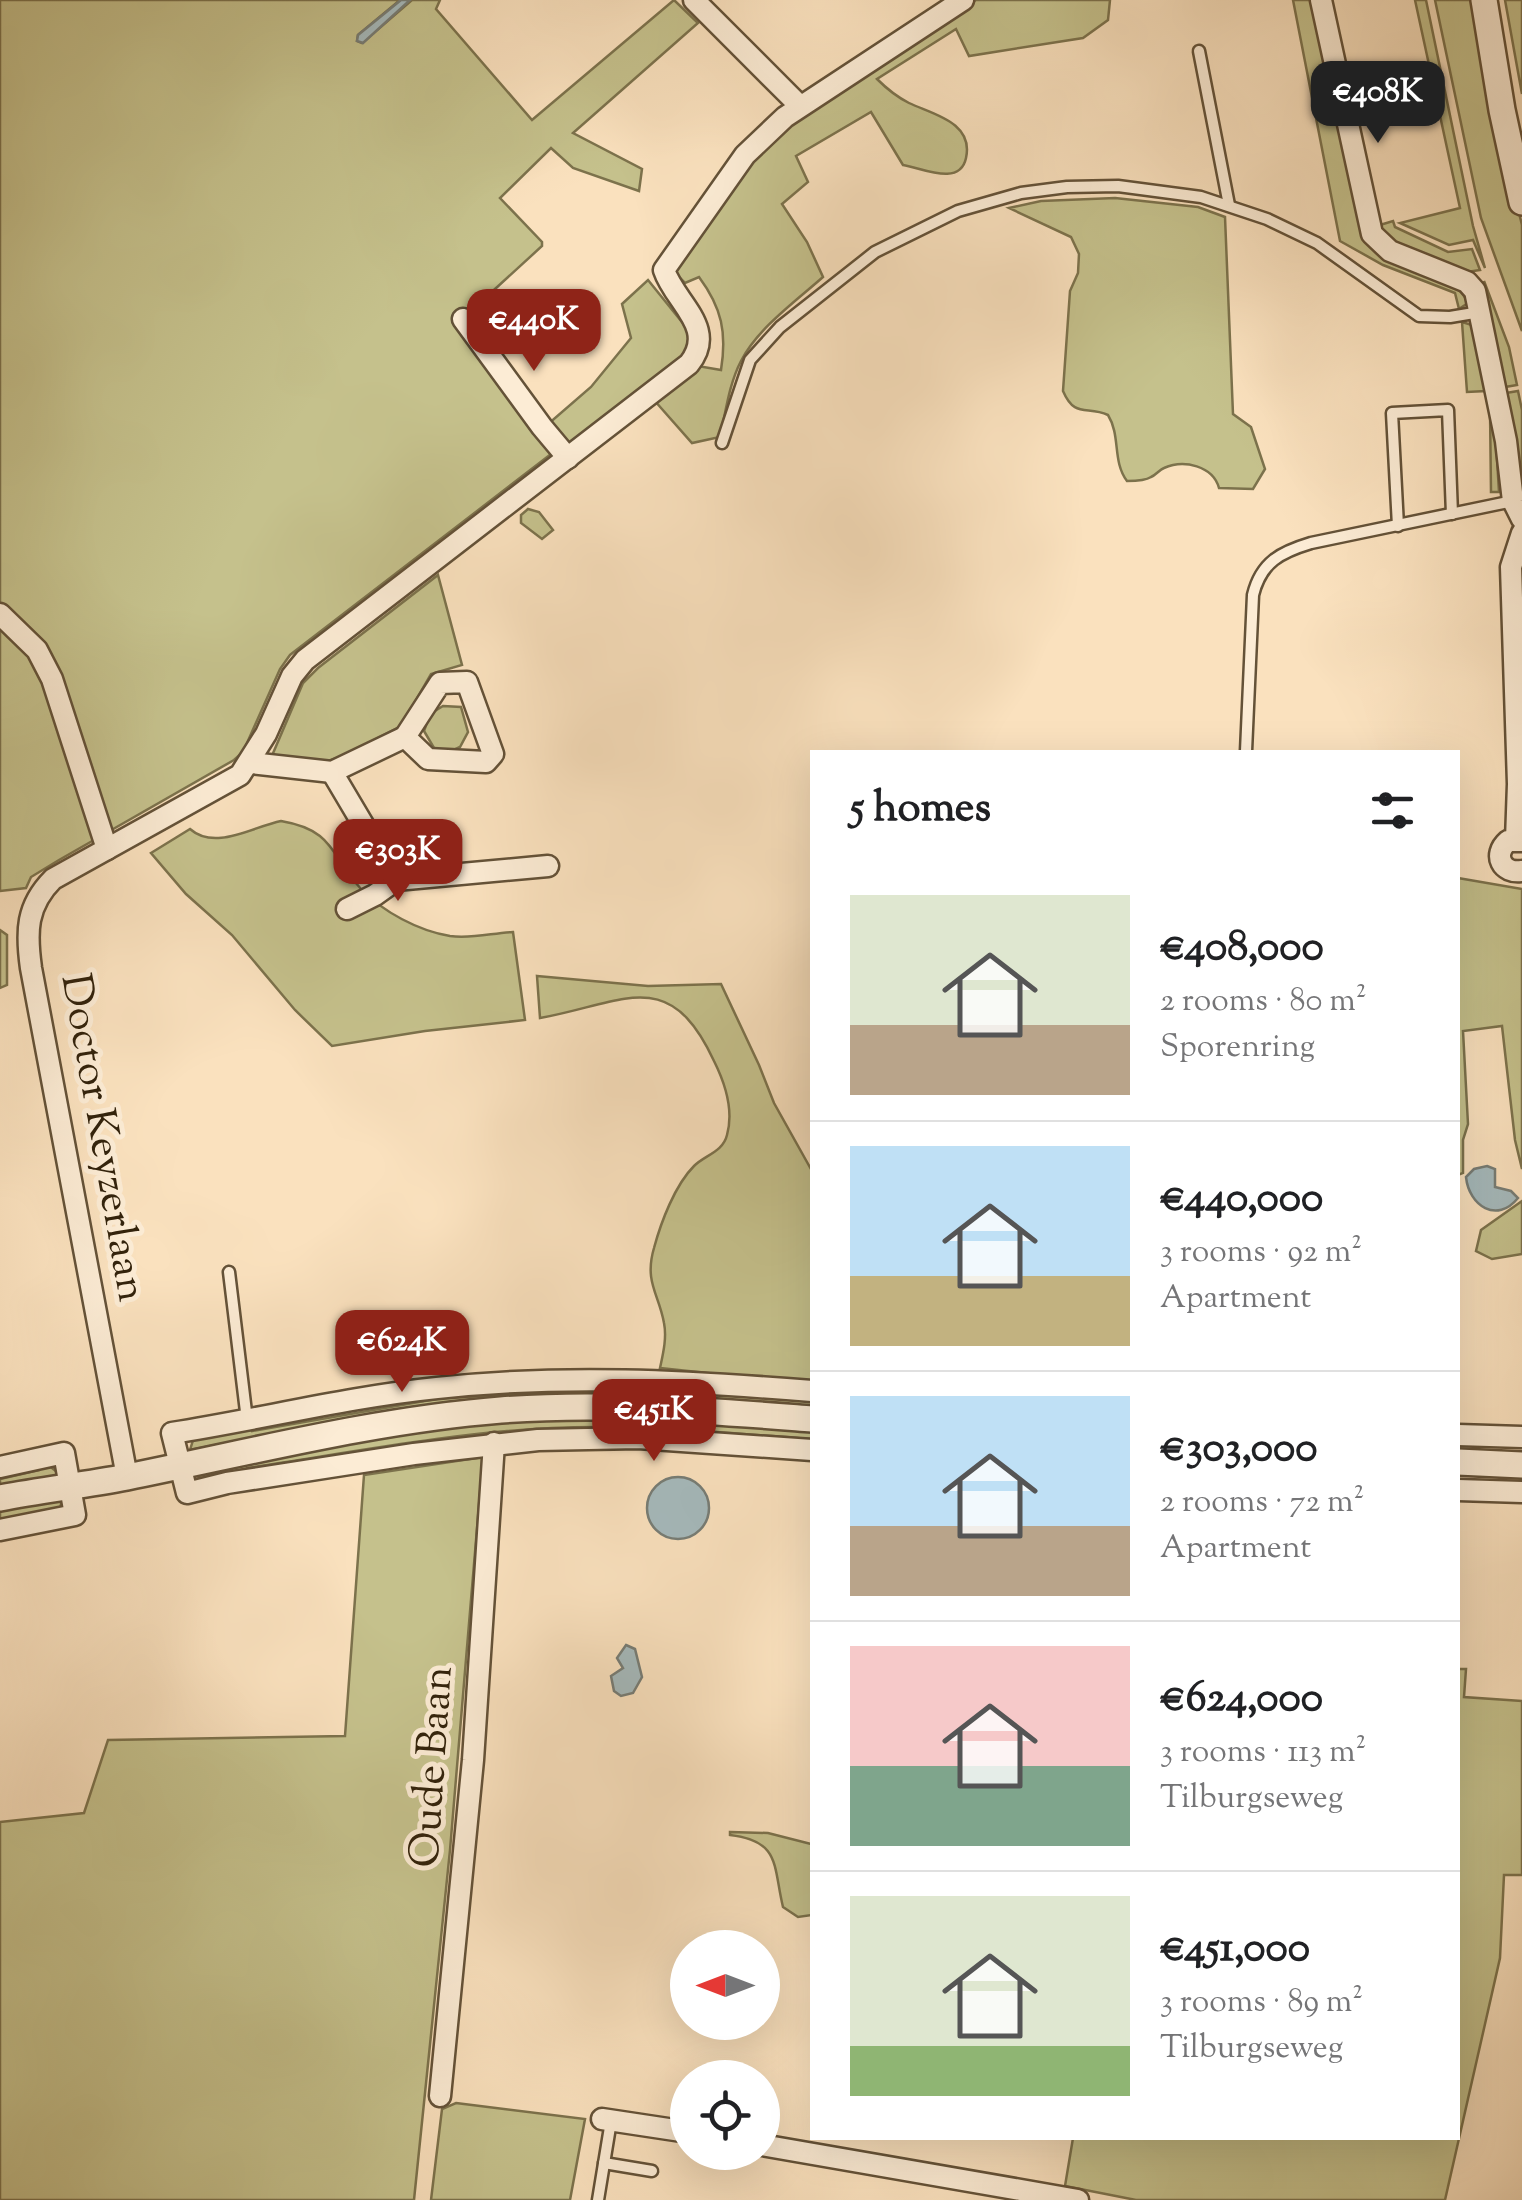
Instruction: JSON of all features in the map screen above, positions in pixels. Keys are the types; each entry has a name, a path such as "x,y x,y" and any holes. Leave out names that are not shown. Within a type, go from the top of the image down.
{"street":[{"path":"694,0 800,106 962,0"},
{"path":"1322,0 1372,234 1390,250 1467,282 1475,291 1517,510"},
{"path":"1484,0 1522,202"},
{"path":"1500,0 1522,122"},
{"name":"Doctor Keyzerlaan","path":"127,1477 26,937 29,913 53,879 240,775 250,763 292,676 305,660 689,364 699,352 700,335 684,303 669,287 664,270 754,144 800,106"},
{"path":"462,319 568,458"},
{"path":"1522,534 1511,566 1519,840 1503,845 1499,858 1505,869 1522,871"},
{"path":"0,614 37,650 52,678 107,849"},
{"path":"250,763 332,772 405,737 440,683 466,682 474,694 493,754 486,762 428,758 405,737"},
{"path":"332,772 396,880"},
{"path":"346,909 375,896 396,880 548,866"},
{"path":"810,1391 660,1379 532,1381 412,1391 172,1432 187,1492 494,1443 638,1438 810,1450"},
{"path":"0,1498 394,1424 504,1410 653,1409 810,1419"},
{"path":"1460,1435 1522,1438"},
{"name":"Oude Baan","path":"440,2096 472,1779 494,1443"},
{"path":"0,1467 64,1452 75,1515 0,1530"},
{"path":"1460,1462 1522,1465"},
{"path":"1460,1490 1522,1492"},
{"path":"606,2119 670,2129"},
{"path":"780,2148 1078,2200"}],"lane":[{"path":"1199,51 1229,205"},
{"path":"722,443 742,376 760,346 875,252 958,211 1021,193 1067,187 1153,188 1229,205 1317,243 1419,316 1450,317 1480,312"},
{"path":"1398,526 1392,412 1448,410 1452,514"},
{"path":"1246,750 1253,594 1257,579 1276,556 1300,546 1452,514 1517,510"},
{"path":"229,1272 247,1421"},
{"path":"598,2200 606,2119"},
{"path":"604,2164 652,2172"}],"shaded area":[{"path":"0,0 400,0 358,35 357,41 362,43 412,0 440,0 436,9 532,120 674,0 698,23 573,133 642,169 639,191 573,168 551,148 500,198 542,246 459,322 555,451 290,655 243,752 234,760 31,877 26,888 0,891"},
{"path":"401,0 410,0 363,43 357,41 358,35"},
{"path":"976,0 1110,0 1108,20 1083,38 969,56 956,29 877,79 905,101 958,128 967,146 966,158 956,172 939,174 903,165 871,112 796,156 808,182 782,204 807,242 823,277 778,316 748,349 734,379 720,437 692,443 654,400 698,366 721,370 723,332 718,310 699,277 685,283 673,271 764,145 851,79"},
{"path":"1293,0 1313,0 1364,236 1388,257 1460,291 1468,303 1459,309 1455,293 1383,265 1340,241"},
{"path":"1415,0 1426,0 1485,268 1473,240 1449,245 1400,223 1460,208"},
{"path":"1435,0 1479,0 1502,144 1522,225 1522,331 1481,218"},
{"path":"1505,0 1522,0 1522,94"},
{"path":"1115,198 1198,207 1225,217 1233,414 1251,427 1265,469 1253,489 1219,488 1211,474 1189,465 1172,465 1146,479 1127,481 1108,415 1077,408 1063,391 1070,291 1078,273 1079,254 1071,237 1009,208 1041,201"},
{"path":"1393,221 1395,227 1448,252 1472,249 1480,270 1467,272 1389,240 1380,225"},
{"path":"648,280 690,332 691,351 572,447 547,425 591,387 631,338 622,304"},
{"path":"1484,281 1509,347 1517,385 1505,387"},
{"path":"1462,322 1472,325 1486,391 1467,392"},
{"path":"1518,391 1522,410 1522,482 1506,393"},
{"path":"1490,410 1496,442 1499,492 1491,492"},
{"path":"528,509 539,512 553,530 542,539 521,523 521,515"},
{"path":"438,575 462,665 431,674 401,726 343,756 319,764 271,758 303,683"},
{"path":"443,706 461,707 468,732 460,747 447,753 434,748 424,731 430,714"},
{"path":"281,821 312,830 321,837 361,889 414,925 458,937 513,932 525,1020 332,1046 151,853 190,829 200,835 222,838"},
{"path":"1460,878 1522,889 1522,1169 1502,1026 1463,1031 1468,1124 1463,1140 1460,1174"},
{"path":"0,930 7,935 7,985 0,988"},
{"path":"537,976 648,986 721,984 774,1103 810,1167 810,1384 660,1368 665,1329 651,1279 654,1248 681,1183 694,1166 725,1141 729,1126 725,1087 697,1031 680,1011 661,1001 642,998 620,999 540,1018"},
{"path":"1474,1169 1495,1169 1495,1187 1511,1191 1518,1198 1501,1210 1485,1208 1468,1187 1466,1177"},
{"path":"1522,1201 1522,1254 1492,1259 1476,1251 1481,1230"},
{"path":"639,1389 810,1401 810,1408 694,1400 261,1436 190,1450 194,1437 250,1427 252,1431 442,1398"},
{"path":"555,1418 646,1419 810,1430 810,1439 650,1428 552,1428 361,1450 247,1468 247,1474 203,1482 195,1473 428,1429"},
{"path":"483,1457 450,1850 414,2200 0,2200 0,1822 84,1813 108,1740 345,1736 364,1475"},
{"path":"47,1464 57,1472 57,1477 0,1487 0,1479 39,1470 38,1465"},
{"path":"678,1477 700,1486 709,1508 700,1530 678,1539 656,1530 647,1508 656,1486"},
{"path":"62,1498 60,1510 0,1520 0,1510"},
{"path":"626,1645 635,1649 642,1677 633,1693 621,1696 614,1691 611,1676 623,1668 617,1658"},
{"path":"1460,1669 1466,1669 1464,1697 1522,1701 1522,1875 1504,1875 1500,1958 1460,2134"},
{"path":"768,1833 810,1844 810,1915 798,1917 783,1907 767,1850 747,1838 730,1835"},
{"path":"456,2103 585,2119 570,2200 431,2200 442,2109"},
{"path":"1073,2140 1459,2140 1445,2200 1136,2200 1065,2186"}]}
